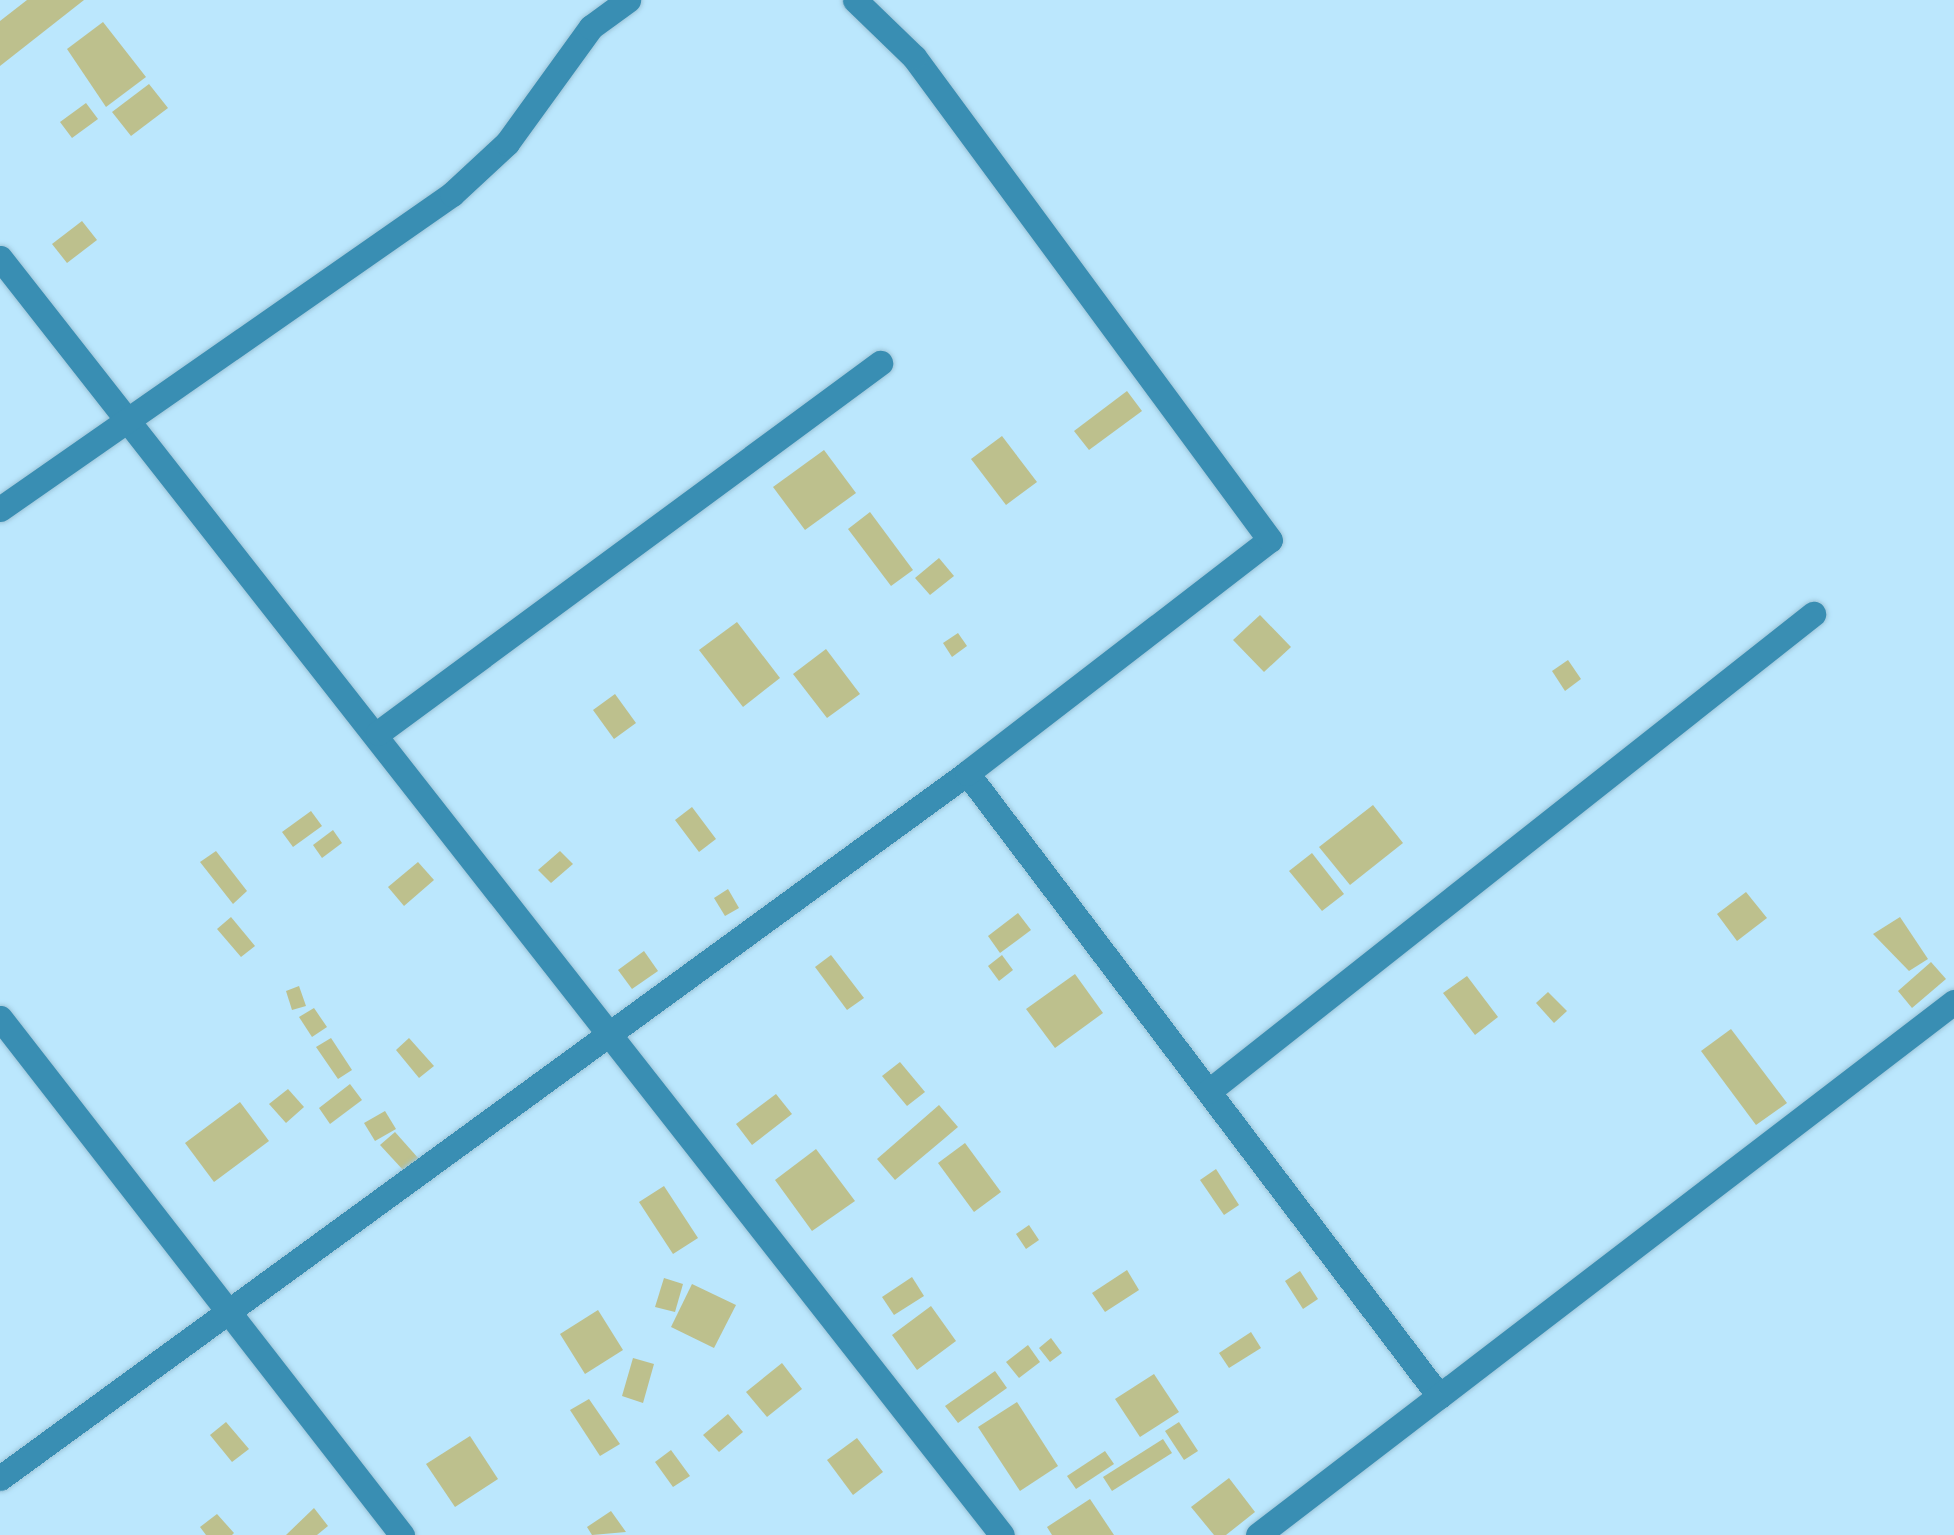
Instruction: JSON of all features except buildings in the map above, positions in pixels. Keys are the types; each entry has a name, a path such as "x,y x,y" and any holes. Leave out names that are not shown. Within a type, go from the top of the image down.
{"street":[{"path":"0,509 121,419 452,194 507,143 591,27 628,0"},
{"path":"0,1478 968,773 1270,540 914,57 855,0"},
{"path":"0,258 121,419 378,733 1002,1535"},
{"path":"378,733 880,364"},
{"path":"1209,1091 1813,614"},
{"path":"968,773 1439,1396"},
{"path":"1258,1535 1954,1002"},
{"path":"0,1018 402,1535"}]}
